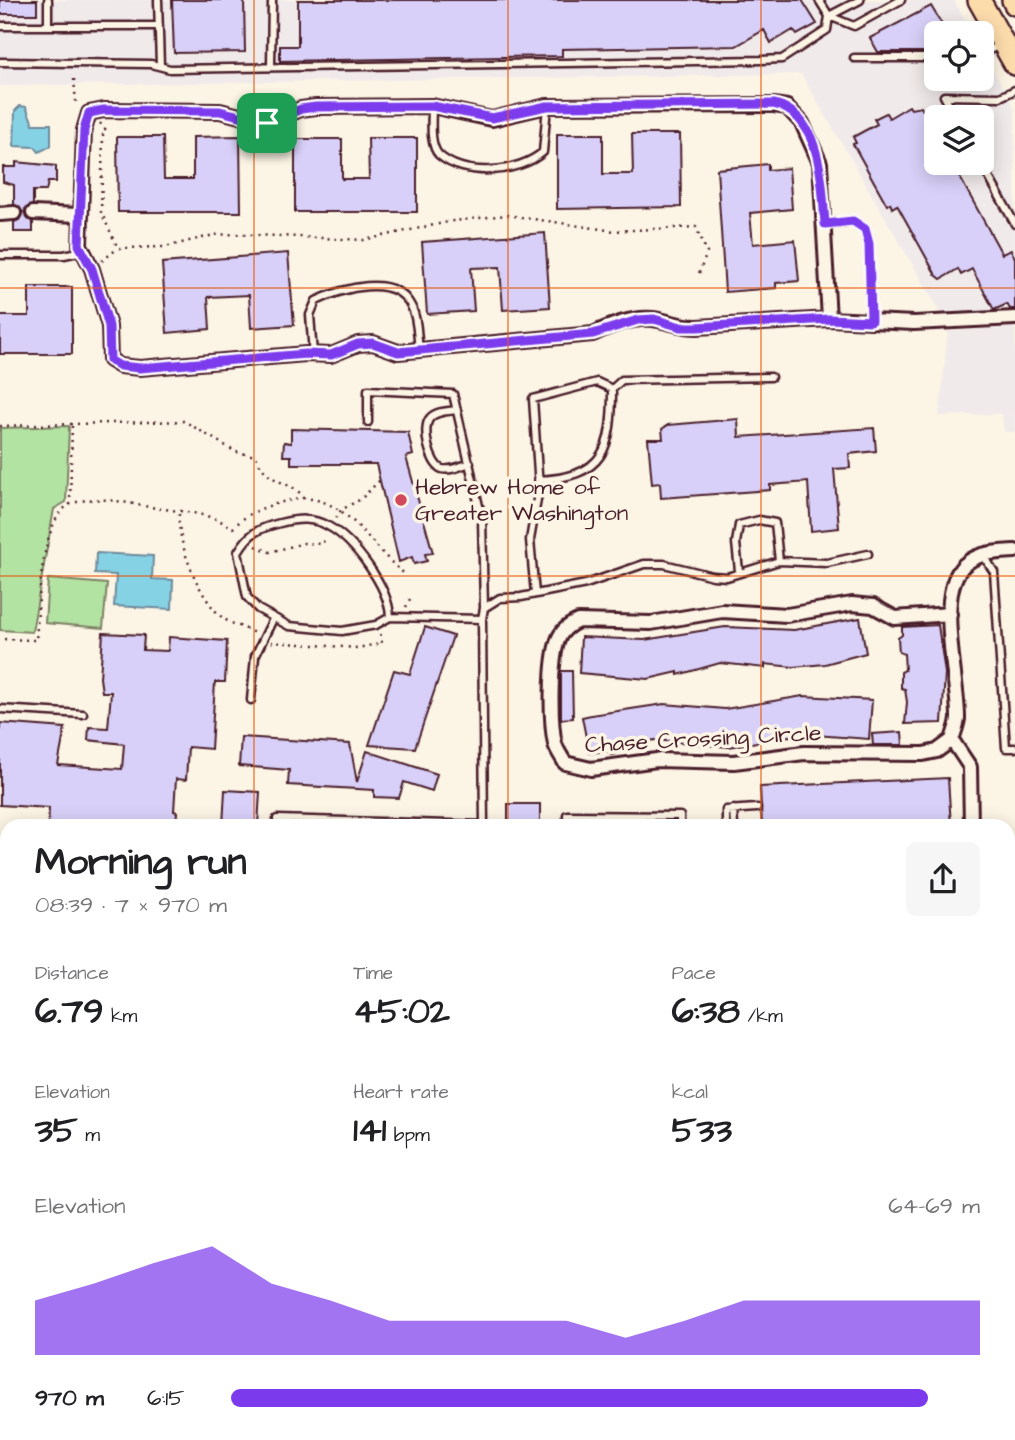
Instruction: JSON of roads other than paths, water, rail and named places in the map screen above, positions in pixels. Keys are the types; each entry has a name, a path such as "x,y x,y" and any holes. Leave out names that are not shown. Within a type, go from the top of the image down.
{"main road":[{"path":"979,0 1015,64"}],"street":[{"path":"829,319 820,163 802,123 787,107 774,104 547,106 492,118 432,106 316,107 301,109 267,123 220,111 104,110 89,113 84,130 78,215 79,245 92,269 109,326 110,360 120,366 140,368 313,354 331,355 358,344 373,343 398,352 593,334 638,320 654,319 681,327 697,327 829,319 914,323 1015,318"},
{"path":"0,214 14,213"},
{"path":"33,213 78,215"},
{"path":"971,819 970,767 952,740 958,721 950,614 953,583 958,571 969,561 983,555 1015,551"},
{"name":"Chase Crossing Circle","path":"950,614 895,618 873,606 852,604 787,615 722,611 651,623 578,621 570,624 558,639 554,705 555,746 565,763 579,768 657,760 734,762 804,753 923,754 937,751 952,740"}],"lane":[{"path":"48,0 48,26"},
{"path":"158,0 160,66"},
{"path":"271,66 272,0"},
{"path":"819,0 829,16 854,26 901,0"},
{"path":"829,16 860,0"},
{"path":"0,62 160,66 170,69 618,64 782,59 827,30 829,16"},
{"path":"0,26 159,26"},
{"path":"994,48 1003,43"},
{"path":"854,58 924,58"},
{"path":"949,105 944,96 1000,97 1015,90"},
{"path":"432,106 433,142 439,154 469,169 495,170 533,160 543,152 547,106"},
{"path":"988,175 1015,224"},
{"path":"825,224 853,221 865,229 869,244 871,321"},
{"path":"0,255 64,255 83,251"},
{"path":"313,354 310,315 316,301 334,292 365,286 390,290 406,299 414,313 418,350"},
{"path":"538,480 559,479 589,470 607,449 612,430 612,389 622,380 771,377"},
{"path":"535,594 530,540 538,480 533,399 597,382 612,389"},
{"path":"368,422 368,390 453,394 482,519 484,819"},
{"path":"457,410 435,414 427,421 425,428 438,468 448,470 470,463"},
{"path":"390,617 389,604 382,585 350,544 327,525 306,519 258,529 246,538 238,552 247,597 273,619 289,625 342,631 376,625 390,617 482,619"},
{"path":"739,571 736,543 738,525 759,520 775,523 779,561"},
{"path":"484,608 500,598 586,584 644,564 664,564 727,577 739,571 779,561 827,563 868,554"},
{"path":"983,555 994,572 1006,748 1015,748"},
{"path":"251,701 255,656 273,619"},
{"path":"0,709 83,714"},
{"path":"726,819 726,810 757,808"},
{"path":"733,809 734,819"},
{"path":"567,819 567,815 680,816 680,819"}],"water":[{"path":"20,106 26,107 33,124 51,124 51,146 39,152 35,147 14,146 15,111"},
{"path":"96,553 153,556 152,579 173,580 172,609 114,606 116,575 95,574"}],"place":[{"name":"Hebrew Home of Greater Washington","path":"401,500"}]}
